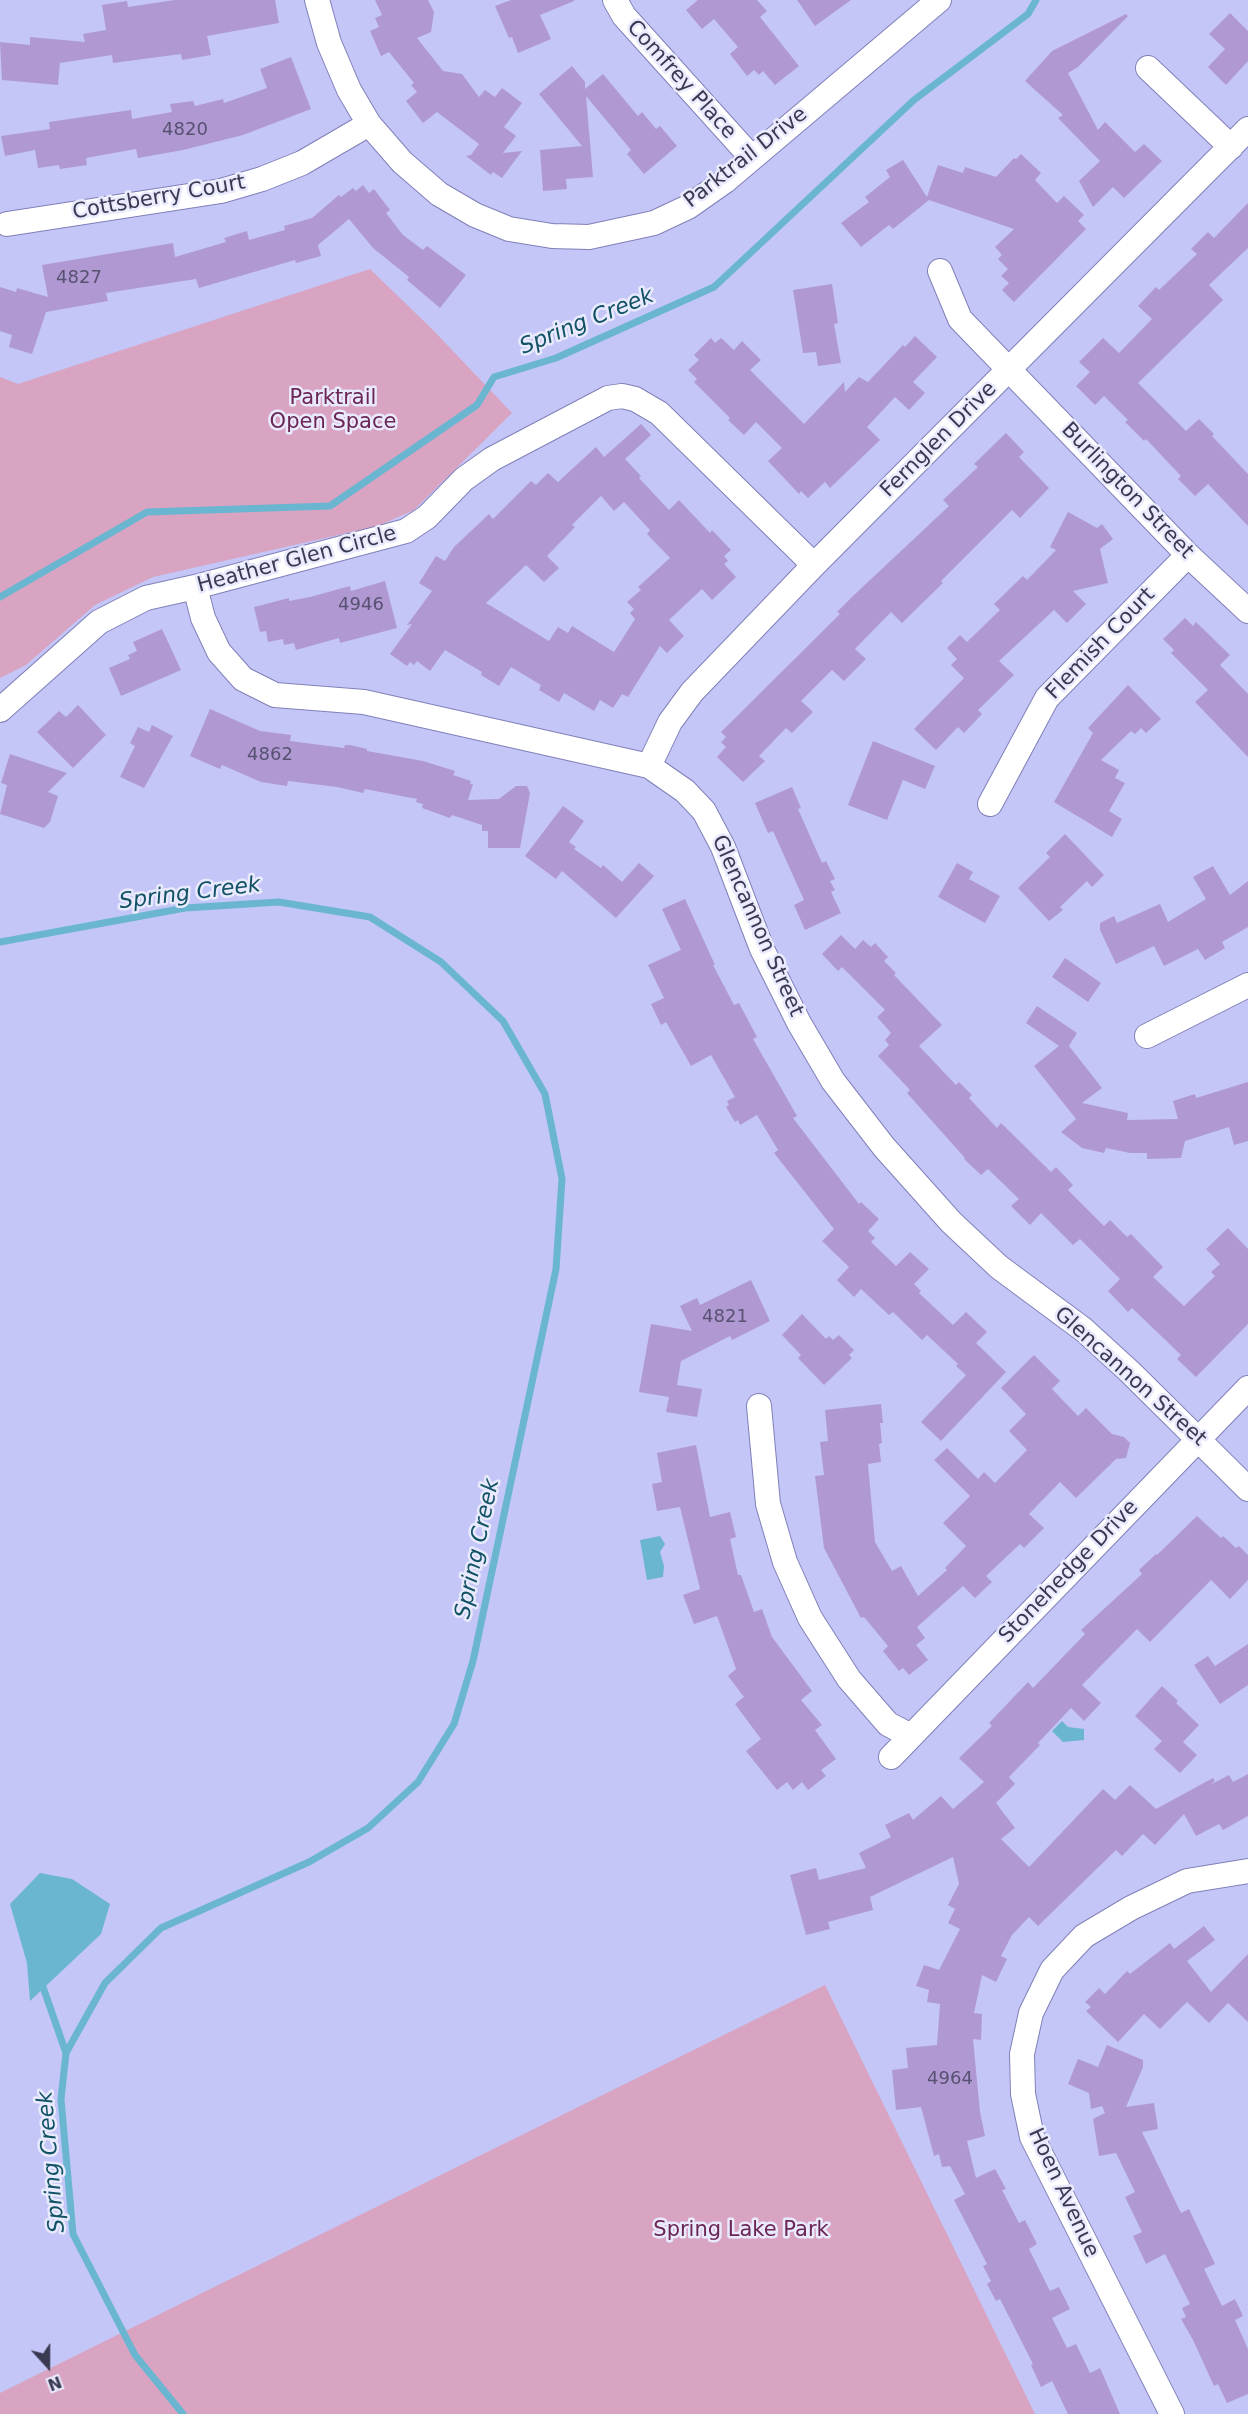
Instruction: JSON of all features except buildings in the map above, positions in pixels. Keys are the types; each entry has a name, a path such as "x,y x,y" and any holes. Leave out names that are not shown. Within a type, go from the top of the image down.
{"street":[{"name":"Parktrail Drive","path":"317,0 329,43 349,90 369,124 402,162 439,194 475,215 510,229 552,236 589,237 654,223 688,207 725,181 939,0"},
{"name":"Comfrey Place","path":"615,0 624,16 752,158"},
{"path":"1148,68 1231,147"},
{"name":"Cottsberry Court","path":"7,224 221,191 262,179 302,163 369,124"},
{"name":"Fernglen Drive","path":"649,766 670,722 692,692 1248,129"},
{"name":"Burlington Street","path":"940,270 960,319 1188,555 1248,611"},
{"name":"Heather Glen Circle","path":"0,710 99,622 146,598 406,531 427,517 464,479 492,459 608,398 622,396 635,399 659,413 814,566"},
{"name":"Flemish Court","path":"990,804 1047,698 1188,555"},
{"name":"Glencannon Street","path":"195,587 203,618 219,652 243,679 275,695 364,702 649,766 685,791 704,812 723,847 762,949 799,1023 833,1081 884,1147 951,1222 991,1260 1084,1330 1198,1438 1248,1489"},
{"path":"1147,1036 1248,985"},
{"name":"Stonehedge Drive","path":"891,1757 1248,1388"},
{"path":"759,1406 768,1504 784,1562 810,1618 849,1679 888,1724 911,1736"},
{"name":"Hoen Avenue","path":"1172,2414 1032,2137 1023,2094 1023,2054 1031,2013 1052,1970 1084,1936 1131,1908 1187,1881 1248,1871"}],"green space":[{"name":"Parktrail Open Space","path":"370,269 432,329 512,413 414,510 378,526 153,577 95,605 26,665 0,678 0,377 18,384"},
{"name":"Spring Lake Park","path":"825,1985 1035,2414 0,2414 0,2393"}],"water":[{"path":"660,1536 665,1544 660,1552 664,1566 663,1577 647,1580 640,1540"},
{"path":"1062,1721 1068,1727 1084,1729 1084,1740 1063,1742 1052,1731"},
{"path":"40,1873 72,1879 110,1904 101,1934 30,2001 27,1963 10,1904"}],"waterway":[{"name":"Spring Creek","path":"0,597 147,512 330,506 477,405 494,377 556,358 714,287 914,100 1028,14 1036,0"},
{"name":"Spring Creek","path":"0,942 185,908 279,902 370,917 441,962 503,1021 545,1094 562,1179 556,1269 473,1661 454,1724 418,1782 368,1828 309,1862 161,1928 105,1983 66,2053 61,2099 73,2234 135,2355 183,2414"},
{"path":"43,1987 66,2053"}]}
